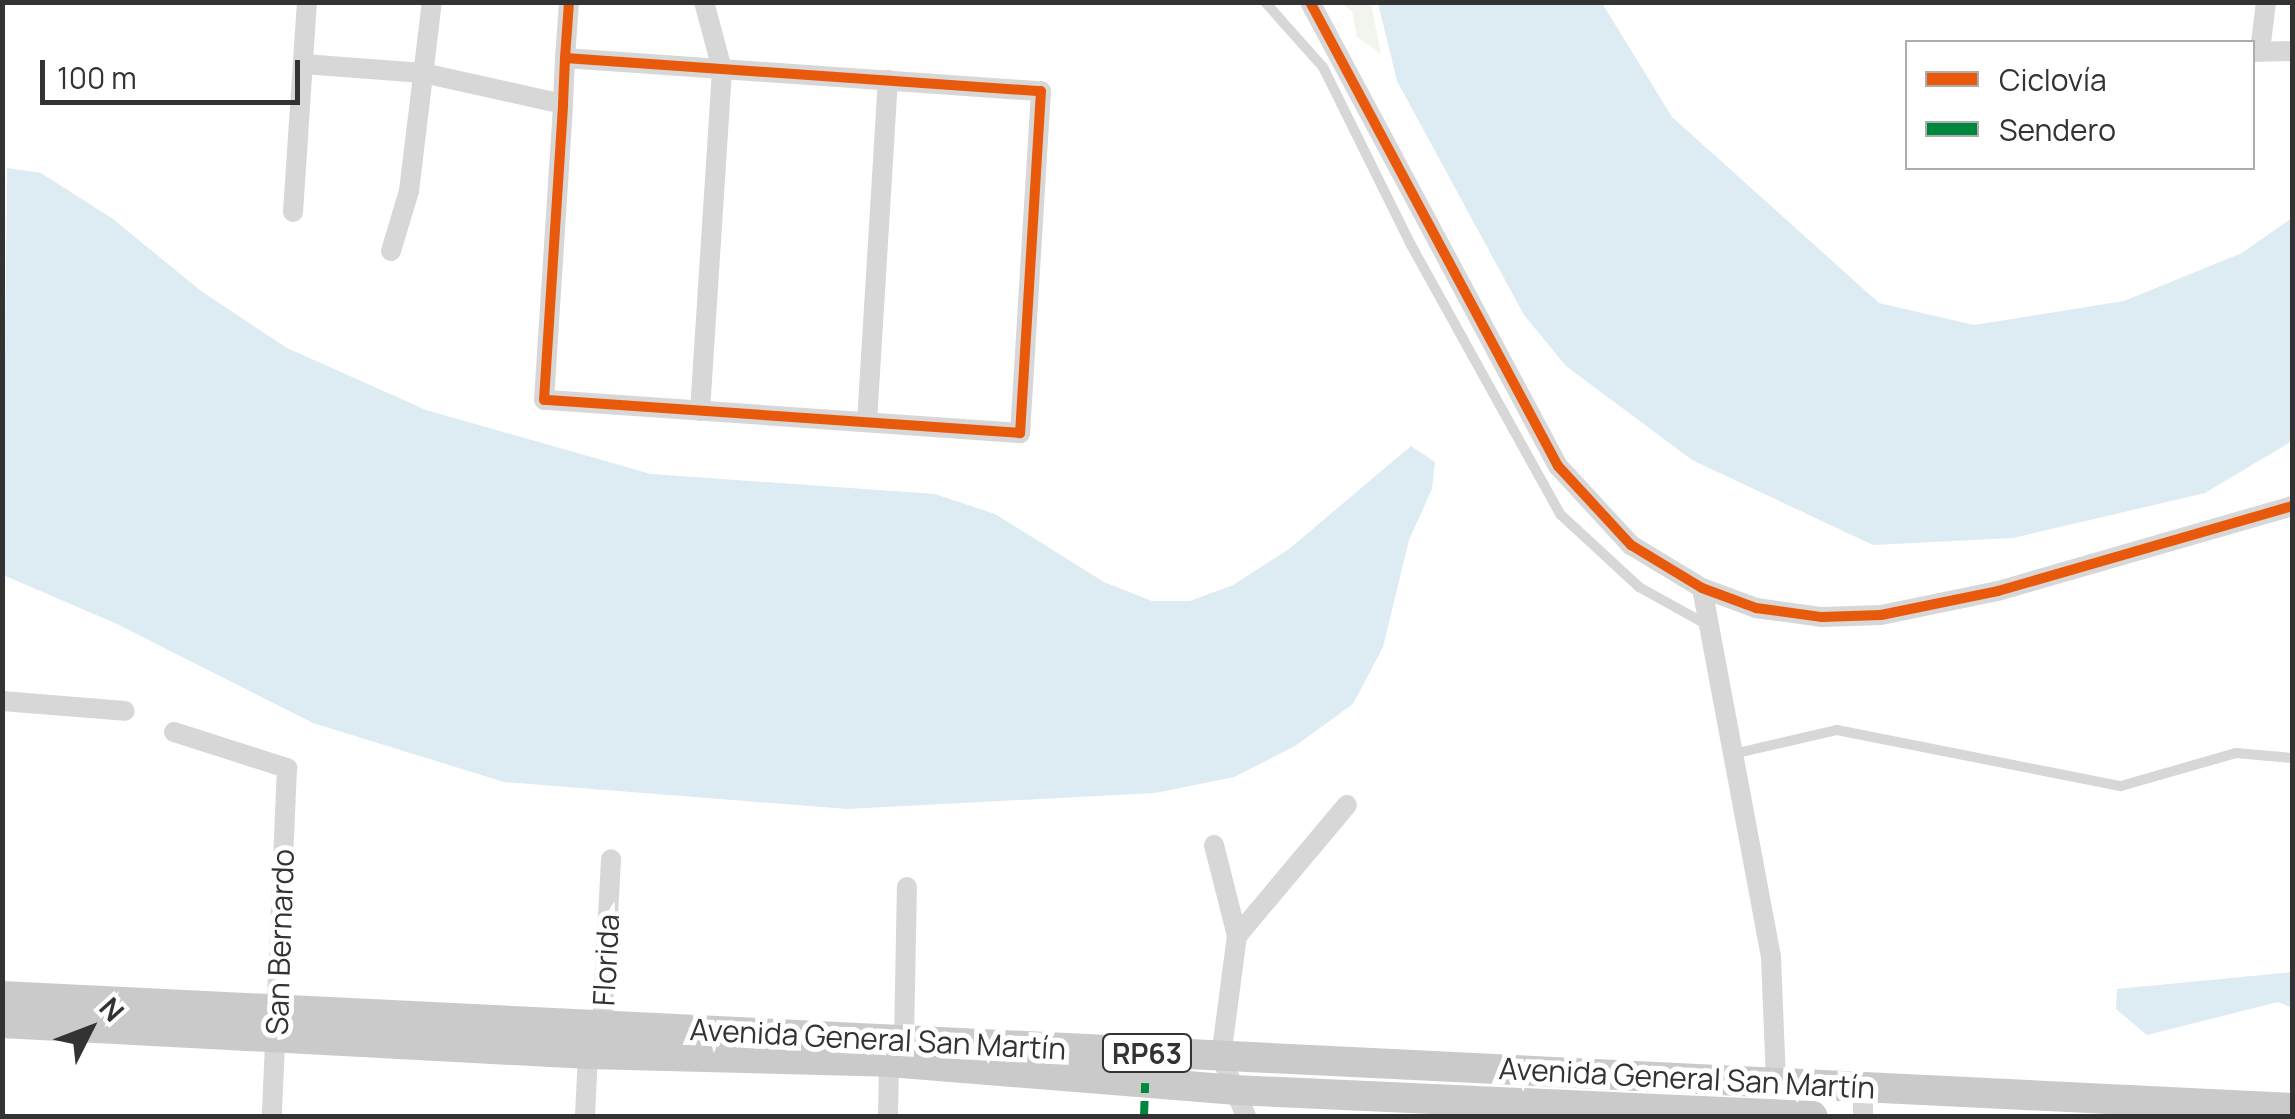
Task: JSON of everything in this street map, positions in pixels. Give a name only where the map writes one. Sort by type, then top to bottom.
[{"type":"main road","name":"Avenida General San Martín","points":[[2,996],[588,1054],[897,1050],[1220,1057],[1776,1081],[2226,1111],[2292,1108]]},
{"type":"main road","name":"Avenida General San Martín","points":[[2,1023],[602,1026],[897,1050],[1240,1103],[1812,1116]]},
{"type":"street","points":[[293,212],[307,2]]},
{"type":"street","points":[[391,251],[410,191],[432,2]]},
{"type":"street","points":[[565,58],[1041,91],[1020,433],[544,400],[565,58],[569,2]]},
{"type":"street","points":[[700,411],[722,69],[704,2]]},
{"type":"street","points":[[1310,2],[1558,466],[1631,545],[1702,588],[1756,608],[1822,617],[1881,615],[1998,591],[2292,506]]},
{"type":"street","points":[[2266,2],[2256,51],[2292,51]]},
{"type":"street","points":[[304,64],[423,73],[563,104]]},
{"type":"street","points":[[867,422],[888,80]]},
{"type":"street","points":[[1702,588],[1704,623],[1734,754],[1771,957],[1776,1081]]},
{"type":"street","points":[[2,701],[125,711]]},
{"type":"street","name":"San Bernardo","points":[[174,732],[286,768],[272,1116]]},
{"type":"street","points":[[1237,936],[1348,805]]},
{"type":"street","points":[[1214,845],[1237,936],[1220,1057],[1240,1103]]},
{"type":"street","name":"Florida","points":[[585,1116],[588,1054],[602,1026],[611,860]]},
{"type":"street","points":[[888,1116],[897,1050],[908,887]]},
{"type":"street","points":[[1863,1086],[1863,1116]]},
{"type":"lane","points":[[1265,2],[1324,68],[1411,245],[1560,514],[1639,587],[1704,623]]},
{"type":"lane","points":[[1734,754],[1838,730],[2121,786],[2236,753],[2292,758]]},
{"type":"shaded area","points":[[1341,3],[1371,3],[1381,54],[1357,37],[1352,11]]},
{"type":"shaded area","points":[[1378,3],[1602,3],[1672,117],[1879,303],[1974,325],[2124,301],[2242,253],[2292,218],[2292,441],[2205,493],[2013,538],[1873,545],[1692,460],[1566,366],[1524,315],[1397,81]]},
{"type":"shaded area","points":[[7,168],[41,173],[113,219],[201,291],[287,348],[426,410],[651,474],[935,494],[995,514],[1104,582],[1152,601],[1190,601],[1233,585],[1289,549],[1411,446],[1435,462],[1432,489],[1409,540],[1383,647],[1353,704],[1295,746],[1234,777],[1155,793],[847,809],[504,782],[313,723],[117,624],[3,575]]},
{"type":"shaded area","points":[[2292,972],[2292,1008],[2278,1002],[2147,1035],[2116,1009],[2117,989]]},
{"type":"marked path","points":[[1144,1116],[1145,1083]]},
{"type":"cycle path","points":[[565,58],[1041,91],[1020,433],[544,400],[565,58],[569,2]]},
{"type":"cycle path","points":[[1310,2],[1558,466],[1631,545],[1702,588],[1756,608],[1822,617],[1881,615],[1998,591],[2292,506]]}]
